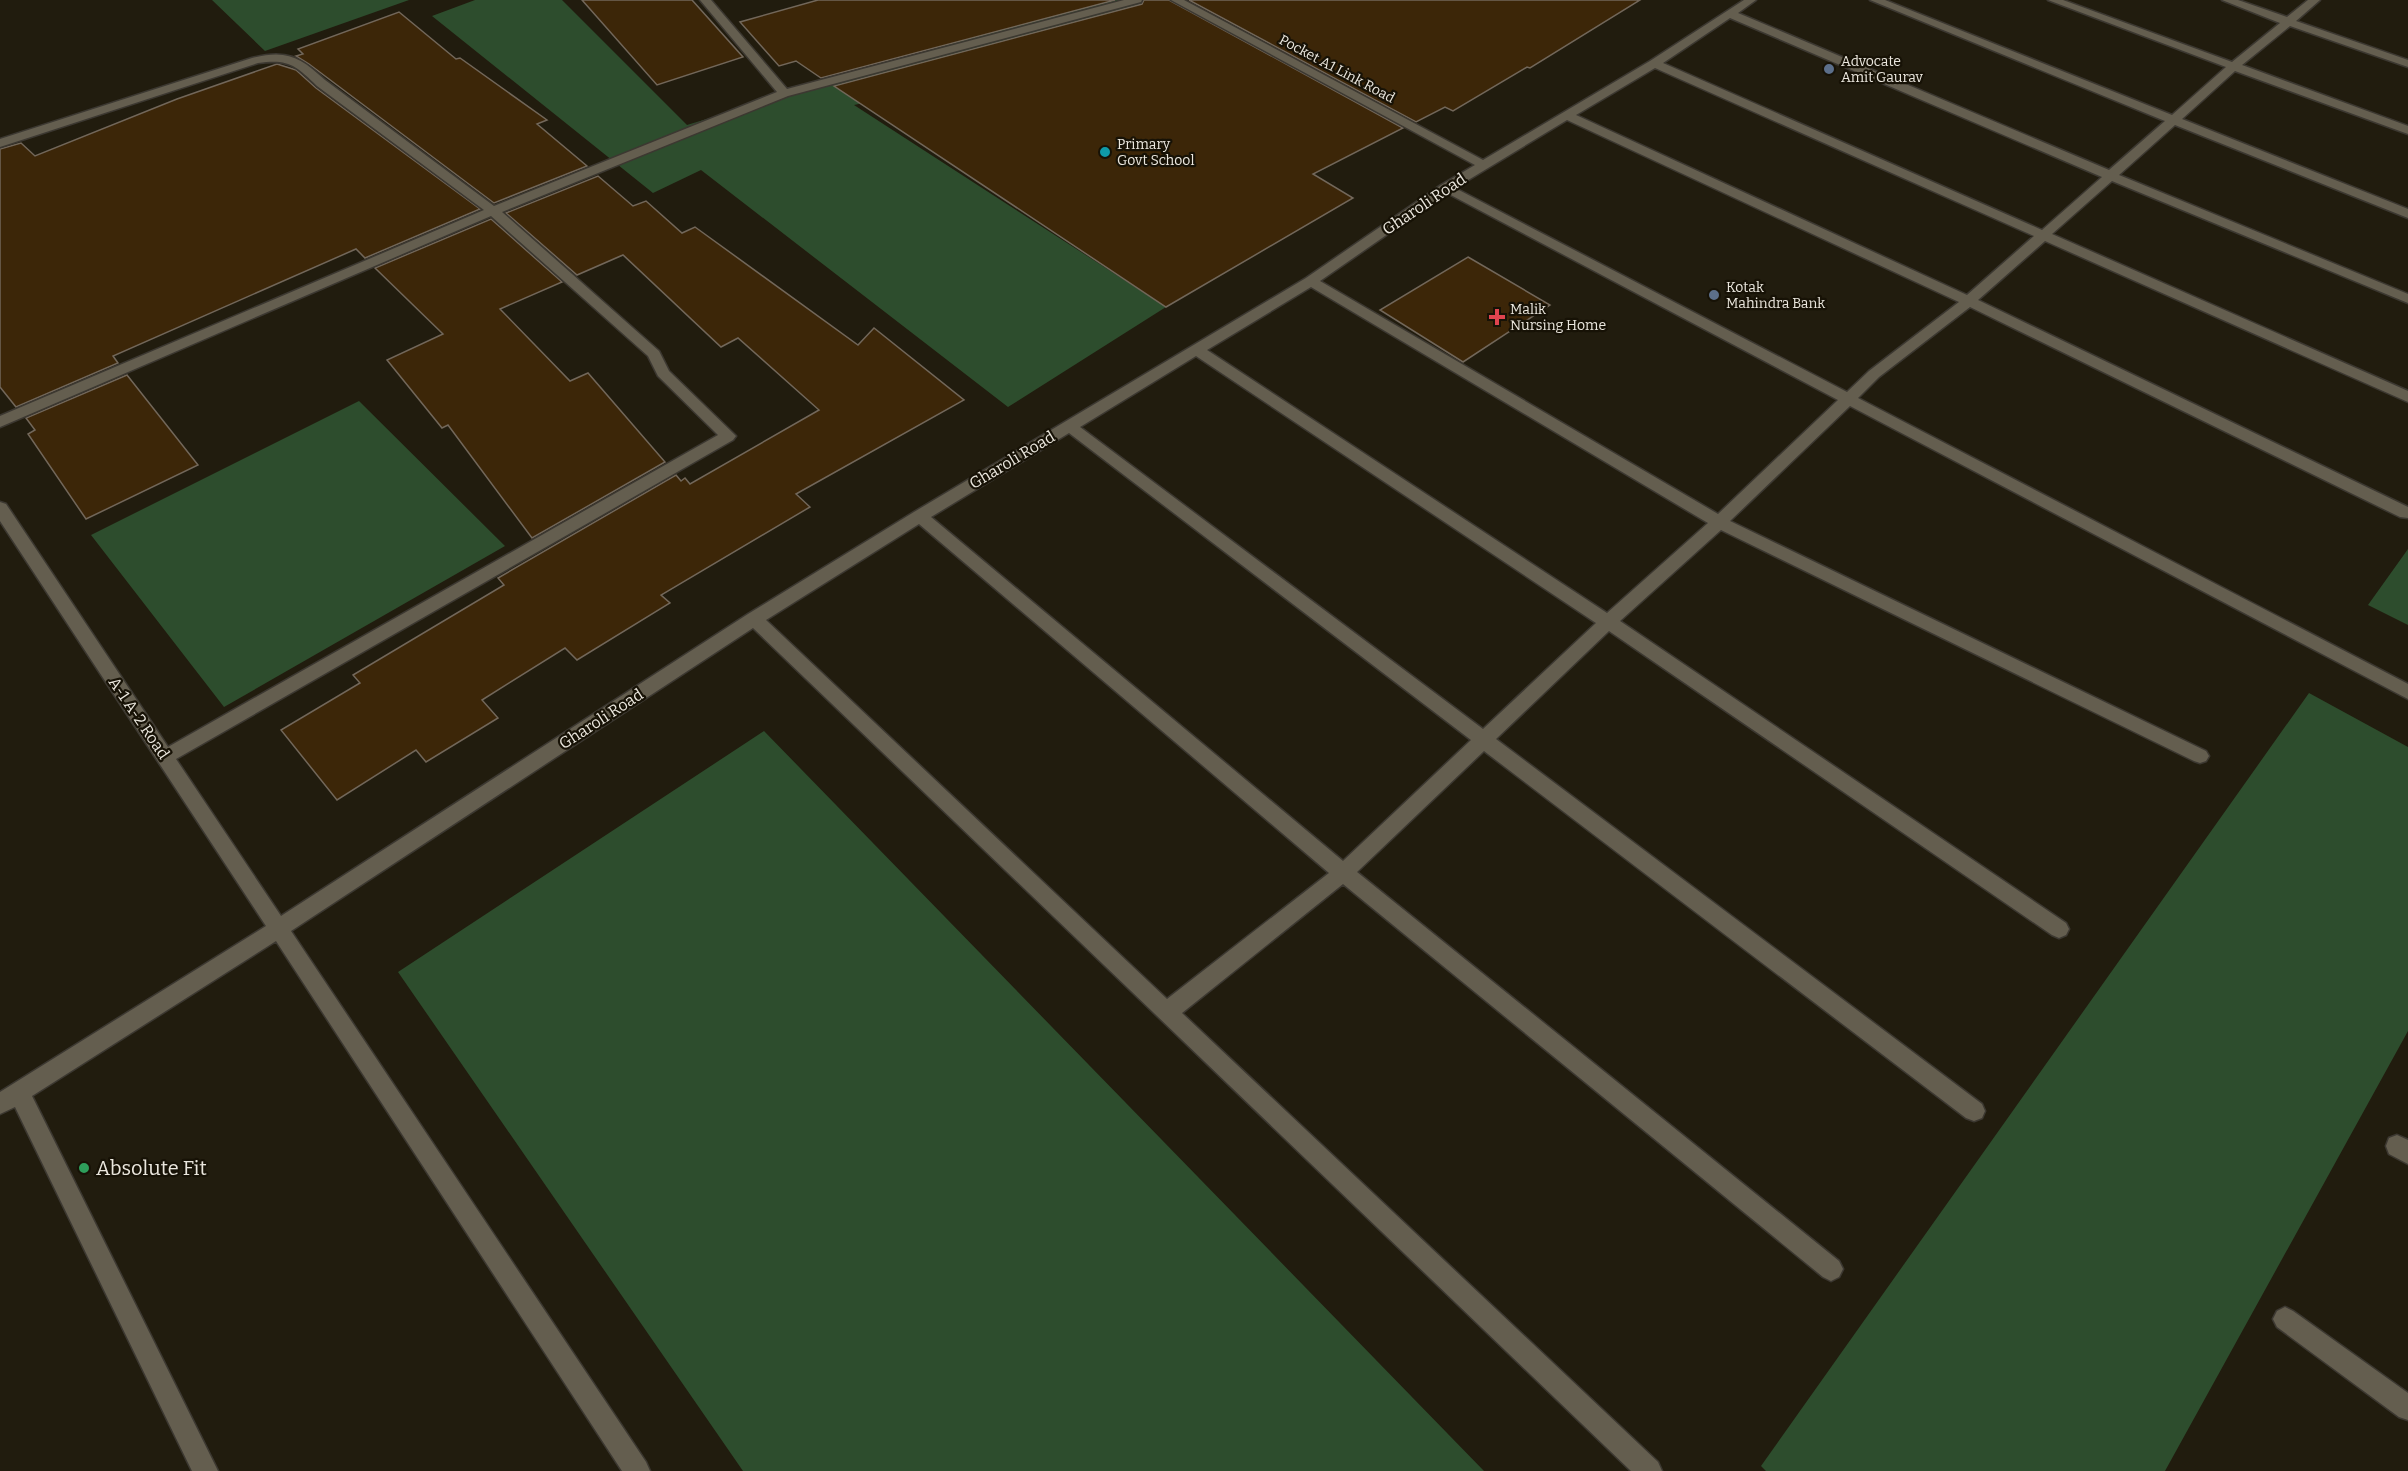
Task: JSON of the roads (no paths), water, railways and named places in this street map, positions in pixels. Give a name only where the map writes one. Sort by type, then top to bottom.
[{"type":"street","points":[[705,0],[784,93]]},
{"type":"street","points":[[0,422],[493,211],[784,93],[1137,0]]},
{"type":"street","name":"Pocket A1 Link Road","points":[[1176,0],[1483,165]]},
{"type":"street","name":"Gharoli Road","points":[[9,1098],[278,929],[754,619],[920,516],[1311,281],[1446,188],[1654,63],[1751,0]]},
{"type":"street","points":[[1875,0],[2408,214]]},
{"type":"street","points":[[2053,0],[2408,130]]},
{"type":"street","points":[[2227,0],[2408,64]]},
{"type":"street","points":[[1167,1012],[1342,873],[1608,622],[1719,522],[1874,374],[1969,301],[2234,66],[2315,0]]},
{"type":"street","points":[[1730,14],[2111,177],[2408,299]]},
{"type":"street","points":[[0,143],[256,60],[281,56],[296,60],[321,83],[493,211],[654,354],[663,373],[728,436],[165,757]]},
{"type":"street","points":[[1654,63],[2408,397]]},
{"type":"street","points":[[1565,115],[1969,301],[2406,513]]},
{"type":"street","points":[[1446,188],[2408,692]]},
{"type":"street","points":[[1311,281],[1719,522],[2200,756]]},
{"type":"street","points":[[1197,350],[1608,622],[2059,929]]},
{"type":"street","points":[[1070,426],[1974,1110]]},
{"type":"street","name":"A-1 A-2 Road","points":[[0,508],[637,1471]]},
{"type":"street","points":[[920,516],[1342,873],[1831,1269]]},
{"type":"street","points":[[754,619],[1649,1471]]},
{"type":"street","points":[[9,1098],[205,1471]]},
{"type":"street","points":[[2285,1318],[2408,1408]]},
{"type":"place","name":"Advocate Amit Gaurav","points":[[1829,69]]},
{"type":"place","name":"Primary Govt School","points":[[1105,152]]},
{"type":"place","name":"Kotak Mahindra Bank","points":[[1714,295]]},
{"type":"place","name":"Malik Nursing Home","points":[[1497,317]]},
{"type":"place","name":"Absolute Fit","points":[[84,1168]]}]
